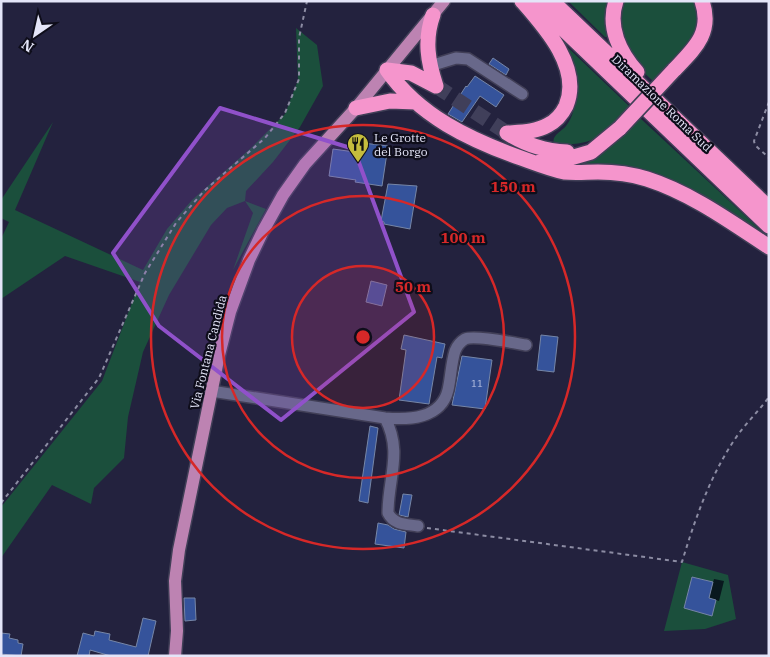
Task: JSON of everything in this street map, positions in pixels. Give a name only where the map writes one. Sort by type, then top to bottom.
[{"type":"highway","points":[[522,1],[558,48],[568,75],[569,96],[564,109],[554,122],[543,127],[507,133],[526,144],[543,150],[590,152]]},
{"type":"highway","name":"Diramazione Roma Sud","points":[[534,1],[769,226]]},
{"type":"highway","name":"Diramazione Roma Sud","points":[[552,1],[768,207]]},
{"type":"highway","points":[[616,1],[612,16],[614,30],[618,44],[629,62],[768,207]]},
{"type":"highway","points":[[536,163],[567,159],[590,152],[620,128],[695,48],[704,32],[705,18],[702,1]]},
{"type":"highway","points":[[387,70],[411,73],[436,86],[430,66],[427,40],[433,15]]},
{"type":"highway","points":[[387,70],[401,88],[416,102],[470,138],[565,172],[616,172],[648,180],[694,201],[769,247]]},
{"type":"highway","points":[[356,108],[390,101],[416,102]]},
{"type":"main road","name":"Via Fontana Candida","points":[[175,656],[177,640],[175,589],[177,561],[211,391],[230,312],[239,285],[263,231],[283,194],[300,171],[356,108],[444,1]]},
{"type":"lane","points":[[430,66],[456,58],[468,59],[522,94]]},
{"type":"lane","points":[[211,391],[385,418],[414,418],[429,414],[440,406],[448,391],[455,351],[465,340],[474,338],[526,344]]},
{"type":"lane","points":[[385,418],[391,429],[395,449],[388,513],[391,519],[397,523],[418,526]]},
{"type":"path","points":[[1,503],[99,378],[144,273],[176,223],[204,191],[265,138],[285,113],[299,79],[299,38],[307,1]]},
{"type":"path","points":[[769,102],[754,140],[755,145],[769,158]]},
{"type":"path","points":[[418,526],[682,562],[693,526],[717,468],[736,437],[769,398]]},
{"type":"highlighted area","points":[[220,108],[354,149],[414,312],[281,420],[159,326],[113,253]]},
{"type":"green space","points":[[568,1],[607,1],[605,18],[608,37],[605,37]]},
{"type":"green space","points":[[619,1],[695,1],[698,14],[693,36],[679,56],[653,81],[640,69],[623,45]]},
{"type":"green space","points":[[296,28],[317,45],[323,86],[300,127],[273,162],[246,191],[245,201],[227,208],[211,225],[169,295],[143,352],[128,417],[124,458],[94,488],[91,504],[52,485],[1,558],[1,507],[102,381],[140,282],[65,256],[1,299],[1,239],[9,222],[1,218],[1,200],[53,122],[15,210],[143,270],[167,229],[192,200],[251,148],[285,114],[298,80]]},
{"type":"green space","points":[[562,42],[630,107],[606,132],[583,143],[566,145],[554,143],[553,140],[570,119],[576,95]]},
{"type":"green space","points":[[640,118],[769,238],[689,193],[573,165],[602,152]]},
{"type":"green space","points":[[245,201],[266,209],[233,270],[253,213]]},
{"type":"green space","points":[[682,562],[728,575],[736,619],[705,629],[664,631]],"holes":[[[692,577],[713,582],[709,598],[719,600],[716,600],[712,616],[684,608]]]},
{"type":"shaded area","points":[[714,579],[724,581],[719,601],[709,598]]},
{"type":"building","points":[[493,58],[509,69],[506,75],[489,64]]},
{"type":"building","points":[[475,76],[504,95],[496,107],[480,96],[462,122],[448,114],[466,86]]},
{"type":"building","name":"Le Grotte del Borgo","points":[[363,143],[388,146],[382,186],[329,176],[333,149],[362,153]]},
{"type":"building","points":[[388,184],[417,186],[410,229],[384,224],[381,221]]},
{"type":"building","points":[[371,281],[387,285],[382,306],[366,302]]},
{"type":"building","points":[[404,335],[445,344],[442,358],[437,357],[429,404],[399,400],[406,350],[401,349]]},
{"type":"building","points":[[541,335],[558,337],[554,372],[537,370]]},
{"type":"building","points":[[462,356],[492,360],[485,409],[452,405]]},
{"type":"building","points":[[370,426],[378,428],[368,503],[359,501]]},
{"type":"building","points":[[403,494],[412,495],[408,517],[399,515]]},
{"type":"building","points":[[378,523],[406,532],[404,548],[375,544]]},
{"type":"building","points":[[692,577],[713,582],[709,598],[716,600],[712,616],[684,608]]},
{"type":"building","points":[[184,598],[195,598],[196,620],[185,621]]},
{"type":"building","points":[[143,618],[156,621],[148,656],[111,656],[90,650],[89,656],[77,656],[83,633],[94,636],[95,631],[110,634],[109,640],[136,647]]},
{"type":"building","points":[[1,633],[10,634],[9,638],[18,640],[18,643],[23,644],[21,656],[1,654]]},
{"type":"tunnel","points":[[436,86],[507,133]]},
{"type":"place","name":"Le Grotte del Borgo","points":[[358,163]]}]
